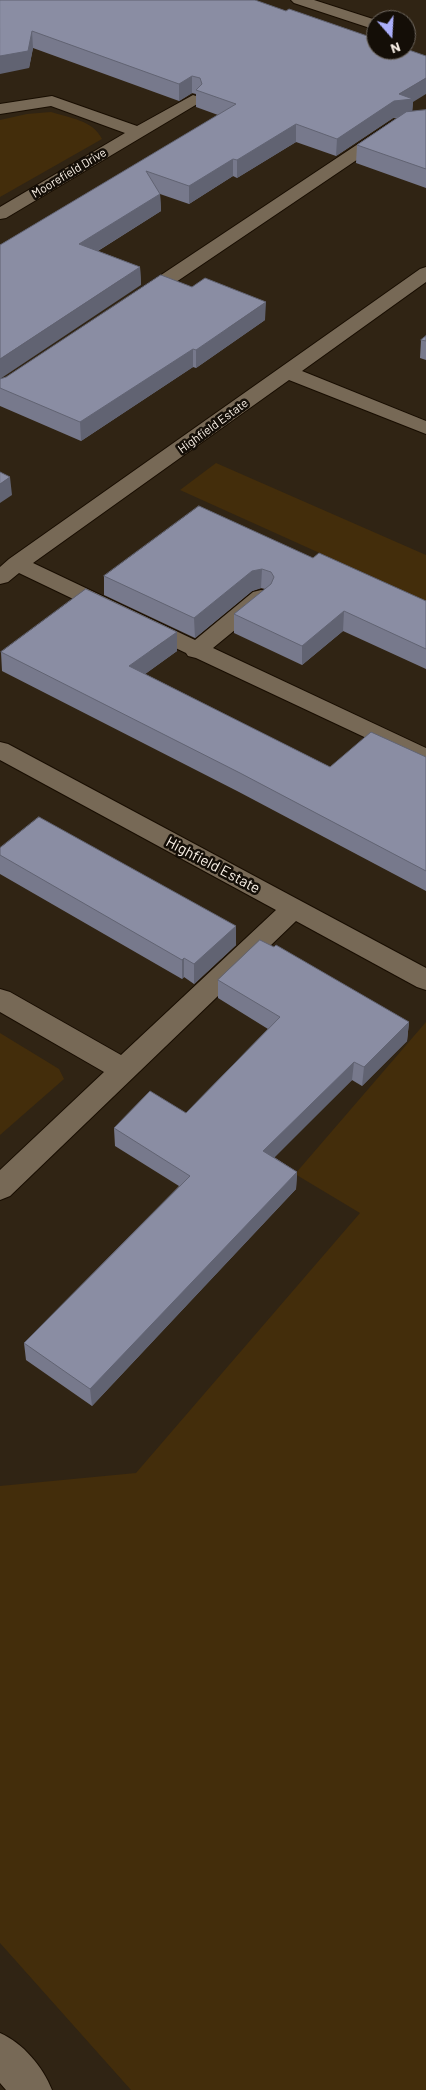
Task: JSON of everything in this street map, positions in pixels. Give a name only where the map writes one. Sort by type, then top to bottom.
[{"type":"street","points":[[299,0],[366,22]]},
{"type":"street","name":"Moorefield Drive","points":[[0,214],[193,100]]},
{"type":"street","points":[[0,109],[52,102],[138,132]]},
{"type":"street","points":[[127,307],[400,124],[426,121]]},
{"type":"street","name":"Highfield Estate","points":[[9,570],[426,273]]},
{"type":"street","points":[[288,372],[426,428]]},
{"type":"street","points":[[9,570],[196,651],[426,758]]},
{"type":"street","points":[[196,651],[262,597]]},
{"type":"street","name":"Highfield Estate","points":[[0,750],[426,980]]},
{"type":"street","points":[[0,1188],[294,908]]},
{"type":"street","points":[[0,999],[124,1070]]},
{"type":"street","points":[[0,2053],[32,2090]]},
{"type":"shaded area","points":[[51,112],[87,124],[102,139],[0,197],[0,120],[27,114]]},
{"type":"shaded area","points":[[216,463],[426,555],[426,601],[180,490]]},
{"type":"shaded area","points":[[426,1022],[426,2090],[131,2090],[0,1943],[0,1486],[136,1473],[360,1213],[295,1174]]},
{"type":"shaded area","points":[[0,1033],[59,1069],[64,1079],[0,1135]]},
{"type":"building","points":[[0,0],[255,0],[286,11],[289,9],[366,36],[366,60],[416,60],[416,52],[426,56],[426,78],[399,94],[413,99],[394,101],[337,139],[296,124],[237,160],[233,159],[189,186],[146,171],[160,194],[79,244],[140,267],[0,359],[0,245],[236,104],[196,90],[202,84],[200,78],[192,76],[179,84],[32,31],[28,51],[0,56]]},
{"type":"building","points":[[426,110],[426,169],[357,145],[406,112]]},
{"type":"building","points":[[161,275],[192,287],[205,278],[266,302],[196,350],[193,349],[80,422],[0,388],[0,379],[6,377]]},
{"type":"building","points":[[0,472],[10,477],[0,484]]},
{"type":"building","points":[[199,506],[313,558],[319,553],[426,601],[426,649],[344,611],[302,646],[234,614],[271,584],[274,577],[271,572],[262,569],[252,571],[194,618],[104,576]]},
{"type":"building","points":[[86,589],[177,632],[129,666],[330,767],[371,732],[426,757],[426,871],[240,773],[1,652]]},
{"type":"building","points":[[39,817],[236,926],[194,964],[184,958],[182,960],[0,855],[0,848]]},
{"type":"building","points":[[260,940],[274,947],[276,945],[409,1022],[364,1067],[354,1062],[263,1151],[297,1172],[90,1389],[24,1343],[190,1176],[114,1128],[150,1091],[186,1113],[280,1017],[218,980]]}]
